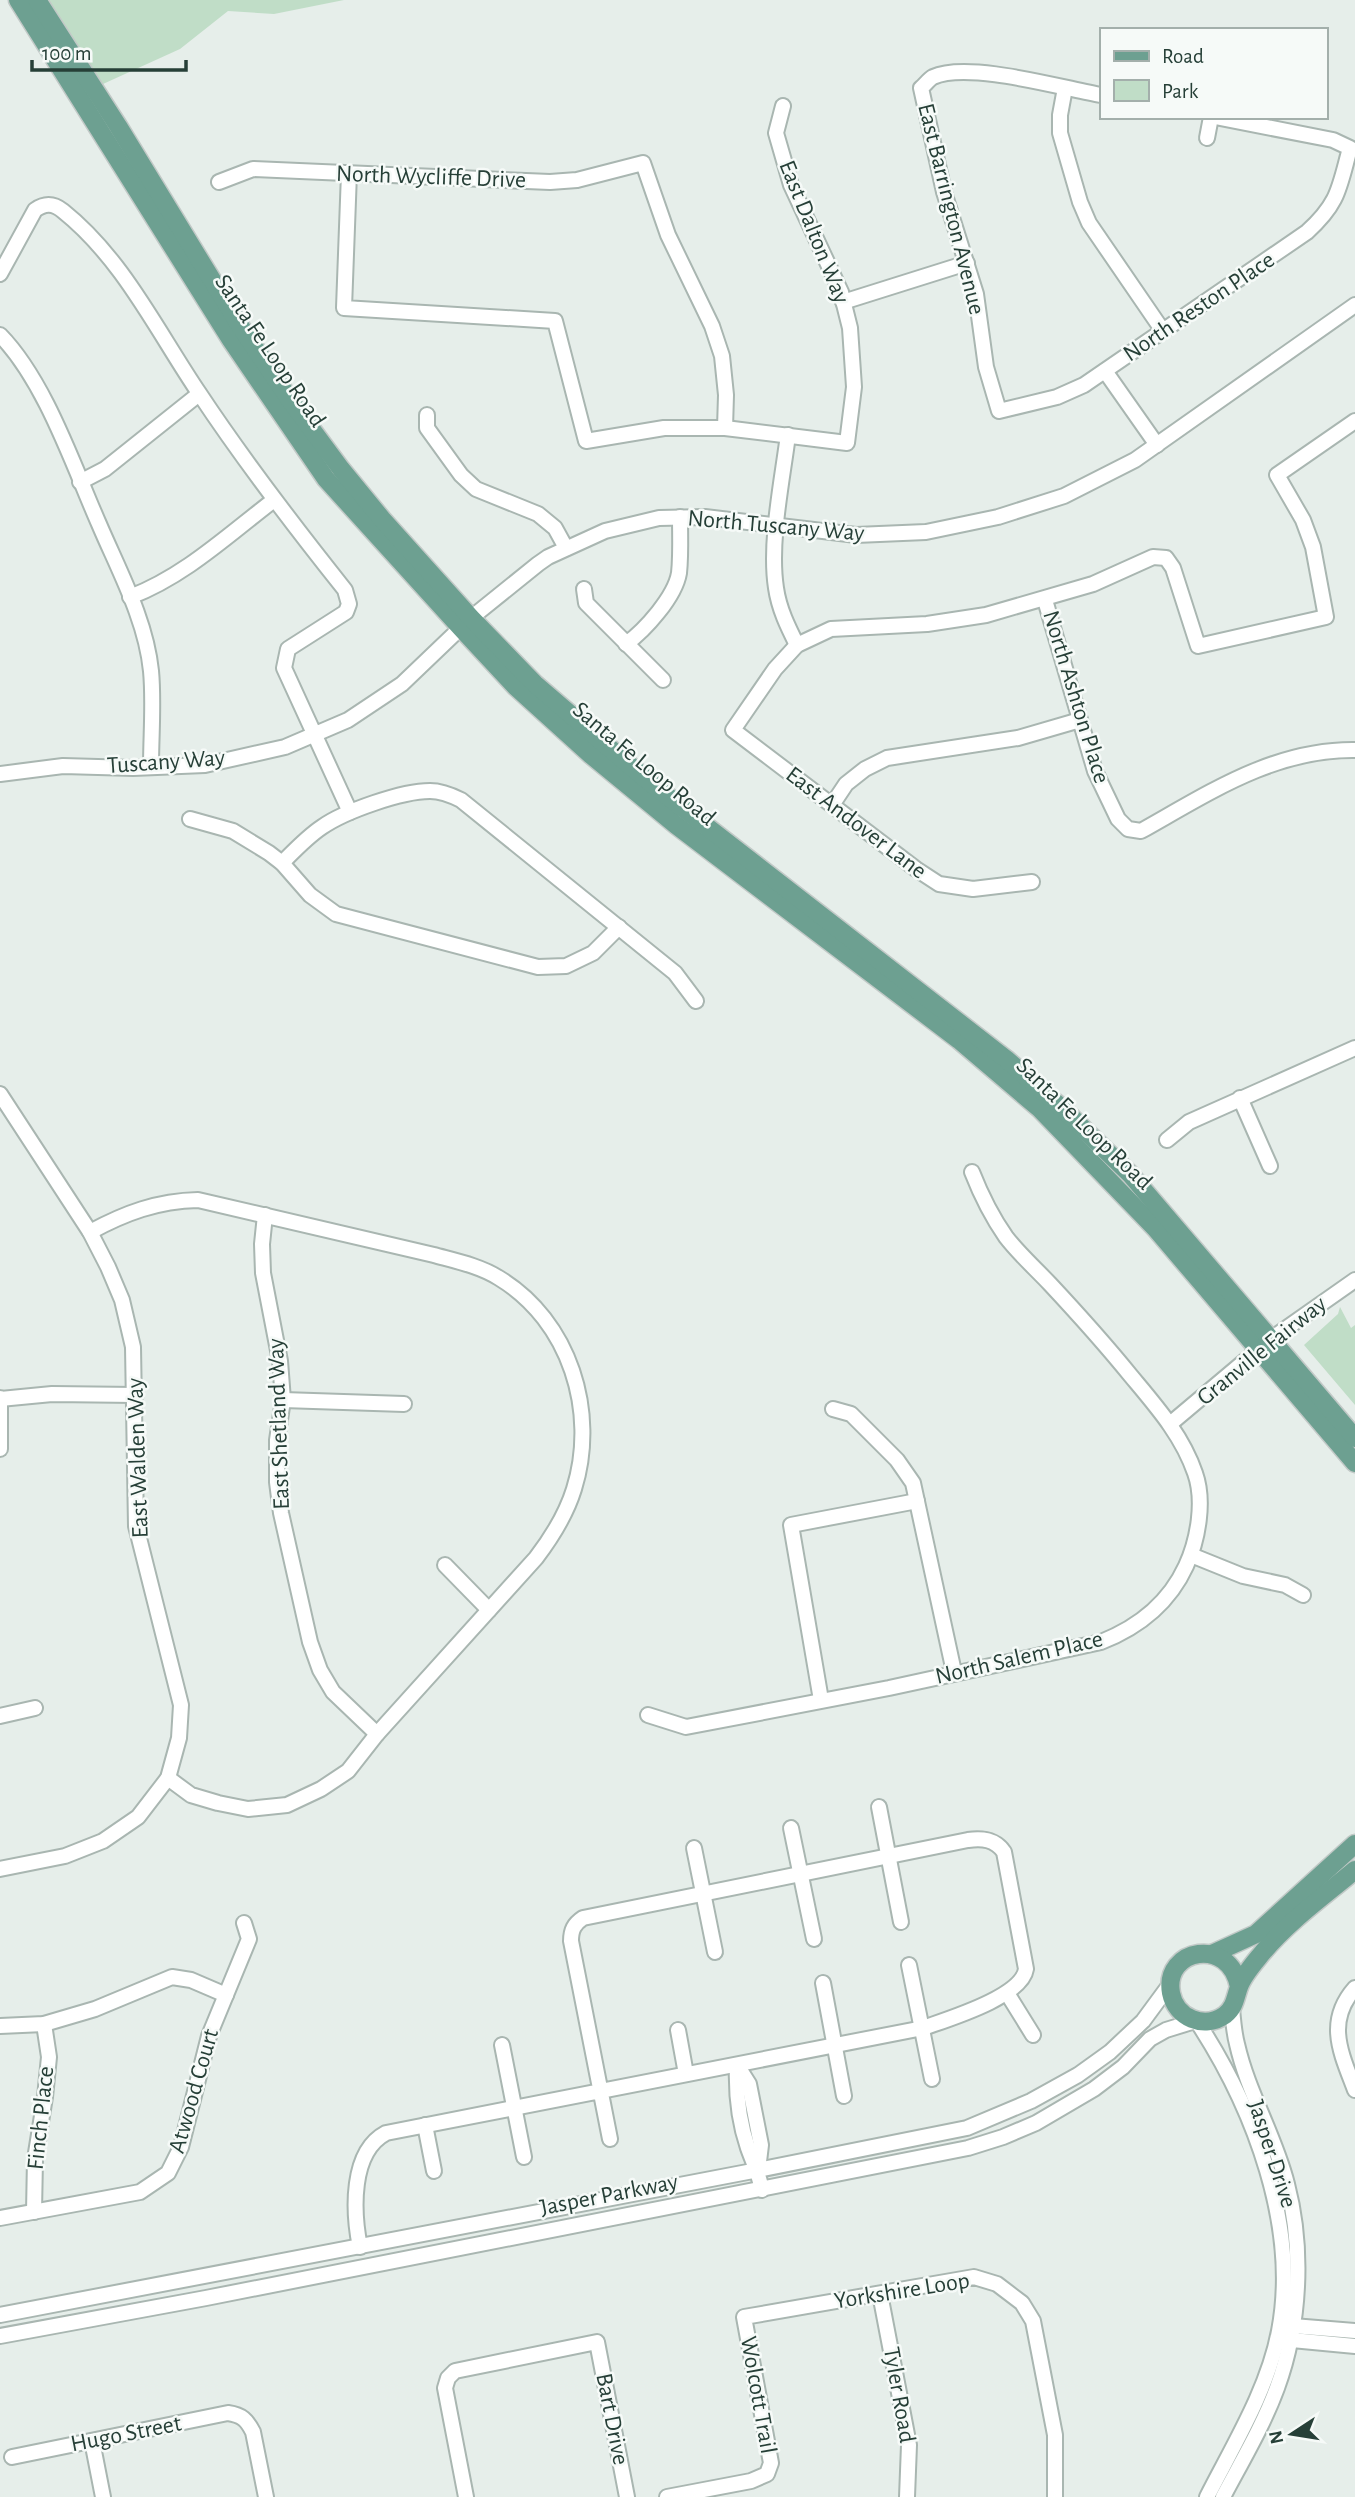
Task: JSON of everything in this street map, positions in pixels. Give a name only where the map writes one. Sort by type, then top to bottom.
[{"type":"main road","name":"Santa Fe Loop Road","points":[[18,0],[231,340],[326,479],[466,623]]},
{"type":"main road","name":"Santa Fe Loop Road","points":[[37,0],[118,126],[242,329],[290,400],[341,469],[516,687],[654,808],[959,1040],[1040,1109],[1355,1438]]},
{"type":"main road","name":"Santa Fe Loop Road","points":[[1265,1345],[1355,1463]]},
{"type":"main road","points":[[1355,1844],[1256,1934],[1212,1954],[1194,1955],[1185,1959],[1173,1974],[1171,1983],[1174,2002],[1180,2010],[1197,2022],[1216,2020],[1232,2008],[1239,1987],[1263,1952],[1283,1931],[1355,1870]]},
{"type":"main road","points":[[1212,1954],[1223,1958],[1231,1966],[1239,1987]]},
{"type":"street","name":"East Barrington Avenue","points":[[999,411],[986,367],[976,294],[943,192],[921,88],[931,78],[957,71],[991,74],[1065,88]]},
{"type":"street","points":[[1100,95],[1065,88],[1060,133],[1080,202],[1089,223],[1163,331]]},
{"type":"street","name":"East Dalton Way","points":[[783,106],[776,133],[791,185],[841,292],[850,328],[854,387],[847,443],[788,435]]},
{"type":"street","points":[[1207,138],[1212,119]]},
{"type":"street","name":"North Reston Place","points":[[999,411],[1057,397],[1084,385],[1307,232],[1324,216],[1336,198],[1350,148],[1333,140],[1223,119]]},
{"type":"street","name":"North Wycliffe Drive","points":[[219,182],[253,169],[550,182],[577,180],[643,163],[668,235],[712,326],[722,356],[726,395],[725,428]]},
{"type":"street","points":[[349,173],[344,308],[555,321],[586,441],[664,428],[725,428],[788,435],[774,563],[776,590],[783,616],[797,645],[831,628],[939,622],[986,615],[1093,584],[1153,557],[1166,558],[1173,568],[1198,646],[1325,617],[1314,547],[1303,520],[1277,475],[1355,421]]},
{"type":"street","points":[[0,274],[35,210],[50,204],[62,209],[114,261],[199,394],[274,500],[345,590],[349,604],[346,612],[288,649],[285,668],[350,812]]},
{"type":"street","points":[[843,302],[967,263]]},
{"type":"street","name":"North Tuscany Way","points":[[466,623],[548,557],[604,531],[659,518],[705,517],[856,535],[926,531],[998,517],[1064,496],[1135,460],[1355,305]]},
{"type":"street","points":[[0,335],[12,347],[37,385],[130,597],[143,634],[151,670],[151,767]]},
{"type":"street","points":[[1105,371],[1157,444]]},
{"type":"street","points":[[80,482],[105,469],[199,394]]},
{"type":"street","points":[[427,415],[427,428],[461,475],[476,489],[538,513],[555,528],[566,548]]},
{"type":"street","points":[[130,597],[156,587],[185,570],[274,500]]},
{"type":"street","points":[[626,644],[641,633],[672,592],[679,575],[680,517]]},
{"type":"street","points":[[584,589],[586,603],[663,680]]},
{"type":"street","name":"North Ashton Place","points":[[1045,600],[1095,771],[1118,819],[1128,829],[1141,831],[1240,775],[1272,763],[1305,754],[1355,750]]},
{"type":"street","name":"Tuscany Way","points":[[0,775],[63,766],[205,765],[285,747],[348,720],[402,684],[466,623]]},
{"type":"street","name":"East Andover Lane","points":[[797,645],[775,669],[733,730],[939,884],[972,889],[1032,881]]},
{"type":"street","points":[[832,805],[846,784],[865,769],[887,758],[1018,738],[1080,720]]},
{"type":"street","points":[[282,863],[322,827],[350,812],[415,793],[447,793],[461,800],[675,973],[696,1001]]},
{"type":"street","points":[[190,819],[233,831],[282,863],[310,895],[336,914],[538,967],[566,966],[593,953],[619,927]]},
{"type":"street","points":[[1167,1140],[1189,1122],[1355,1048]]},
{"type":"street","name":"East Walden Way","points":[[0,1094],[90,1232],[122,1300],[134,1346],[136,1526],[181,1705],[179,1738],[168,1778],[138,1817],[103,1841],[65,1856],[0,1869]]},
{"type":"street","points":[[1240,1098],[1270,1166]]},
{"type":"street","name":"North Salem Place","points":[[648,1715],[687,1727],[889,1688],[1101,1642],[1125,1633],[1168,1597],[1191,1555],[1197,1530],[1199,1507],[1196,1475],[1170,1424],[1085,1321],[1007,1238],[985,1203],[972,1172]]},
{"type":"street","points":[[90,1232],[140,1208],[180,1200],[198,1200],[473,1266],[500,1278],[530,1303],[558,1337],[573,1369],[582,1410],[583,1451],[574,1490],[557,1530],[536,1558],[377,1734],[348,1771],[321,1789],[287,1805],[248,1809],[191,1795],[168,1778]]},
{"type":"street","name":"East Shetland Way","points":[[265,1215],[261,1244],[263,1273],[277,1341],[283,1400],[277,1440],[276,1482],[310,1642],[320,1670],[333,1692],[377,1734]]},
{"type":"street","name":"Granville Fairway","points":[[1170,1424],[1265,1345],[1355,1280]]},
{"type":"street","points":[[0,1449],[0,1398],[52,1394],[136,1395]]},
{"type":"street","points":[[283,1400],[404,1404]]},
{"type":"street","points":[[833,1409],[851,1414],[898,1460],[913,1483],[954,1672]]},
{"type":"street","points":[[821,1700],[791,1525],[917,1501]]},
{"type":"street","points":[[1191,1555],[1243,1576],[1285,1585],[1303,1595]]},
{"type":"street","points":[[445,1565],[489,1610]]},
{"type":"street","points":[[0,1716],[35,1708]]},
{"type":"street","points":[[879,1807],[901,1922]]},
{"type":"street","points":[[791,1828],[814,1939]]},
{"type":"street","points":[[359,2247],[354,2204],[364,2154],[376,2138],[386,2133],[601,2090],[923,2028],[968,2012],[1007,1993],[1022,1980],[1026,1969],[1004,1852],[988,1840],[968,1840],[583,1918],[571,1932],[571,1941],[601,2090],[610,2139]]},
{"type":"street","points":[[694,1848],[715,1952]]},
{"type":"street","name":"Atwood Court","points":[[0,2218],[140,2192],[168,2173],[181,2147],[209,2035],[249,1940],[244,1923]]},
{"type":"street","points":[[909,1965],[932,2079]]},
{"type":"street","points":[[0,2026],[44,2024],[95,2009],[172,1977],[191,1980],[226,1995]]},
{"type":"street","points":[[823,1983],[845,2096]]},
{"type":"street","name":"Jasper Parkway","points":[[0,2315],[758,2170],[967,2127],[1000,2116],[1078,2075],[1111,2052],[1143,2021],[1171,1983]]},
{"type":"street","points":[[1355,1988],[1346,1998],[1340,2013],[1337,2034],[1355,2090]]},
{"type":"street","points":[[1007,1993],[1033,2035]]},
{"type":"street","name":"Jasper Drive","points":[[1223,2497],[1265,2418],[1278,2387],[1297,2259],[1295,2228],[1287,2184],[1244,2070],[1236,2042],[1232,2008]]},
{"type":"street","name":"Jasper Parkway","points":[[0,2336],[968,2148],[1036,2123],[1123,2067],[1150,2039],[1166,2030],[1197,2022]]},
{"type":"street","name":"Jasper Drive","points":[[1197,2022],[1233,2082],[1272,2191],[1281,2234],[1288,2333],[1207,2497]]},
{"type":"street","name":"Finch Place","points":[[34,2212],[35,2160],[48,2057],[44,2024]]},
{"type":"street","points":[[678,2030],[686,2074]]},
{"type":"street","points":[[502,2045],[524,2157]]},
{"type":"street","points":[[737,2065],[736,2087],[747,2147],[758,2170],[762,2190]]},
{"type":"street","points":[[425,2125],[434,2171]]},
{"type":"street","name":"Yorkshire Loop","points":[[744,2317],[974,2277],[997,2284],[1022,2303],[1033,2321],[1055,2435],[1055,2497]]},
{"type":"street","name":"Tyler Road","points":[[880,2294],[909,2445],[907,2497]]},
{"type":"street","name":"Wolcott Trail","points":[[667,2497],[751,2481],[767,2474],[771,2463],[744,2317]]},
{"type":"street","points":[[1288,2333],[1355,2331]]},
{"type":"street","points":[[1288,2333],[1355,2346]]},
{"type":"street","name":"Bart Drive","points":[[466,2497],[445,2388],[448,2378],[455,2371],[597,2342],[627,2497]]},
{"type":"street","name":"Hugo Street","points":[[12,2457],[228,2413],[240,2415],[249,2422],[266,2497]]},
{"type":"street","points":[[92,2441],[103,2497]]},
{"type":"green space","points":[[45,0],[344,0],[274,14],[228,11],[180,49],[103,84]]},
{"type":"green space","points":[[1340,1307],[1351,1328],[1355,1325],[1355,1405],[1304,1345],[1338,1314]]}]
